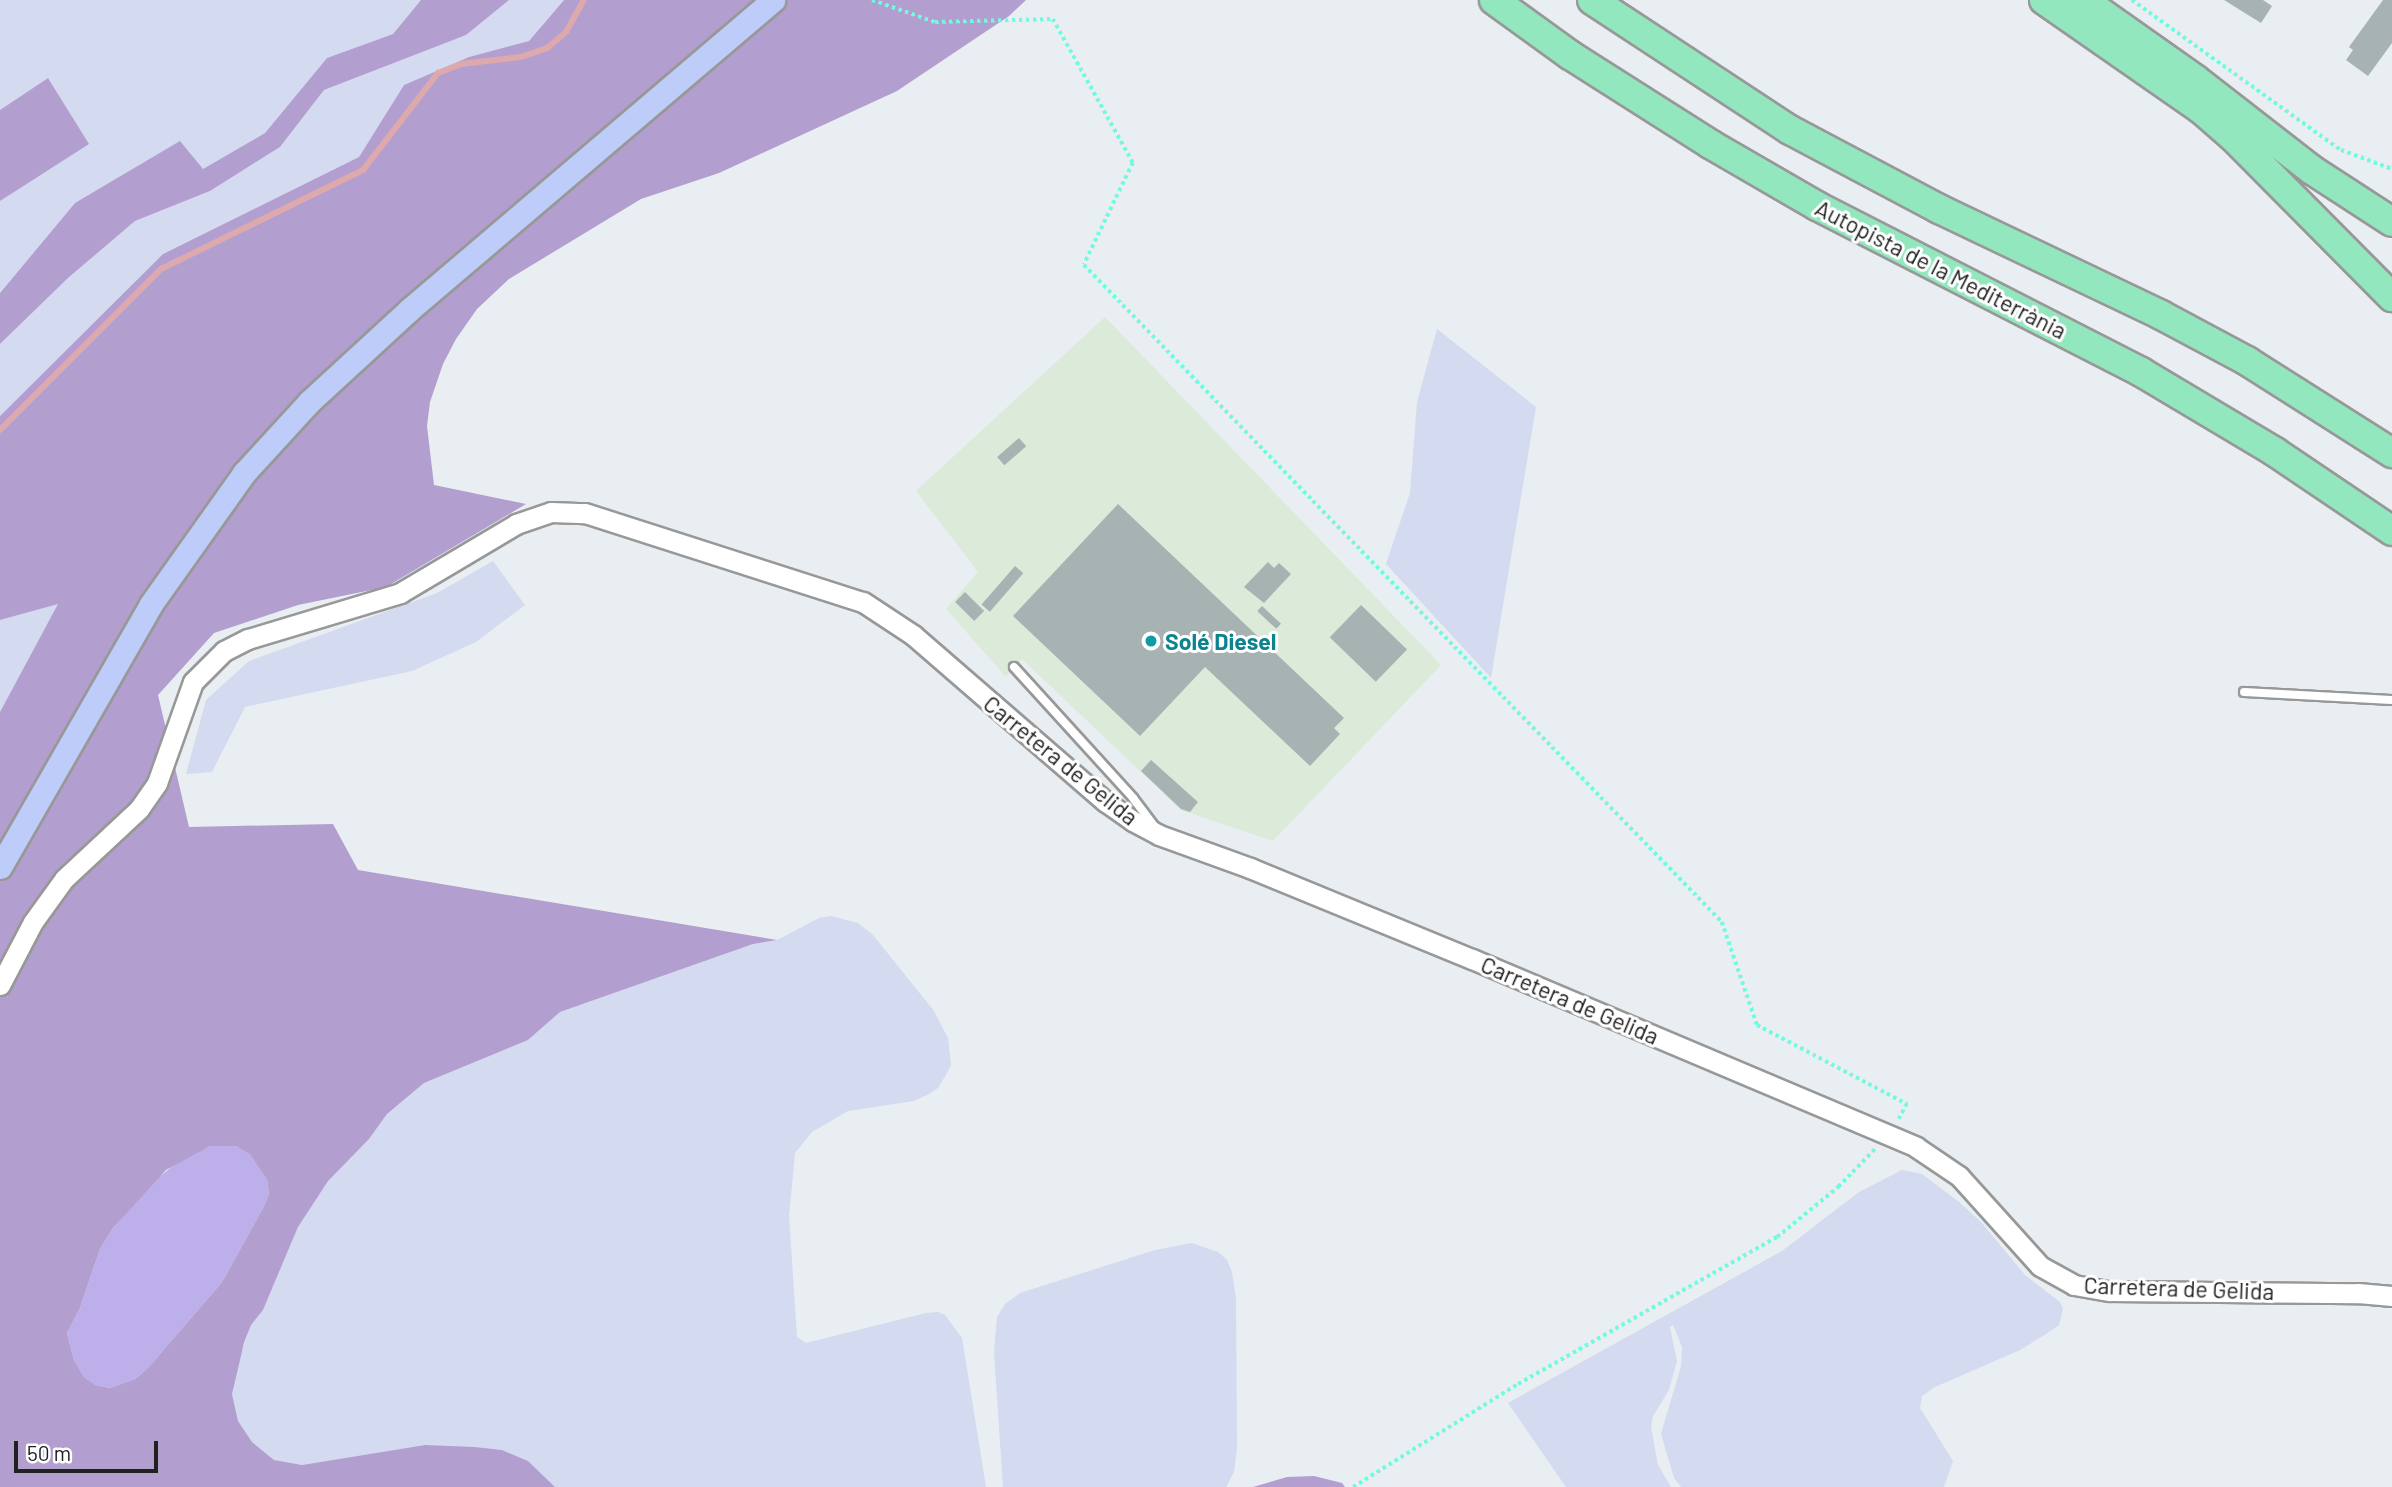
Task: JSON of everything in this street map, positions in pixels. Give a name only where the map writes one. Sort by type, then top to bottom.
[{"type":"highway","name":"Autopista de la Mediterrània","points":[[1494,0],[1570,55],[1710,144],[1817,206],[2141,372],[2275,452],[2392,531]]},
{"type":"highway","points":[[1592,0],[1790,130],[1938,209],[2173,322],[2247,361],[2392,453]]},
{"type":"highway","points":[[2044,0],[2202,110],[2243,147],[2392,297]]},
{"type":"highway","points":[[2083,0],[2195,79],[2332,184],[2392,222]]},
{"type":"main road","points":[[0,867],[151,604],[244,473],[309,402],[401,317],[773,0]]},
{"type":"street","name":"Carretera de Gelida","points":[[0,985],[33,922],[64,879],[139,809],[157,783],[193,682],[224,650],[248,639],[400,593],[516,524],[551,512],[585,513],[863,602],[913,635],[1106,803],[1160,835],[1250,868],[1472,959],[1916,1147],[1959,1176],[2040,1266],[2074,1285],[2109,1291],[2358,1293],[2392,1296]]},
{"type":"lane","points":[[1014,667],[1133,798],[1160,835]]},
{"type":"lane","points":[[2244,692],[2392,700]]},
{"type":"path","points":[[872,0],[935,22],[1053,19],[1133,163],[1084,265],[1722,922],[1757,1025],[1907,1104],[1889,1135],[1838,1187],[1777,1237],[1518,1384],[1353,1487]]},
{"type":"path","points":[[2132,0],[2341,150],[2392,169]]},
{"type":"shaded area","points":[[0,0],[421,0],[393,34],[327,58],[265,133],[203,169],[75,203],[0,293],[0,201],[88,143],[48,78],[0,110]]},
{"type":"shaded area","points":[[421,0],[509,0],[466,35],[324,90],[280,147],[210,191],[135,221],[68,278],[0,344],[0,293],[75,203],[180,141],[203,169],[265,133],[327,58],[393,34]]},
{"type":"shaded area","points":[[509,0],[564,0],[529,41],[469,57],[404,85],[359,157],[163,254],[0,416],[0,344],[68,278],[135,221],[210,191],[280,147],[324,90],[465,35]]},
{"type":"shaded area","points":[[564,0],[1026,0],[1009,16],[897,91],[719,173],[641,199],[509,279],[477,309],[443,364],[430,402],[427,426],[434,485],[526,504],[386,587],[298,605],[214,633],[158,695],[189,827],[333,824],[358,870],[777,940],[753,944],[560,1012],[528,1040],[424,1083],[387,1114],[369,1139],[328,1181],[298,1227],[263,1310],[251,1325],[232,1394],[238,1421],[252,1442],[274,1460],[302,1465],[425,1445],[474,1447],[502,1450],[528,1461],[555,1487],[0,1487],[0,712],[58,604],[0,620],[0,416],[163,254],[359,157],[404,85],[469,57],[529,41]],"holes":[[[210,1146],[236,1146],[250,1154],[267,1180],[269,1194],[222,1282],[148,1368],[135,1379],[110,1388],[96,1385],[84,1377],[74,1360],[67,1333],[80,1308],[100,1249],[113,1228],[166,1170]]]},
{"type":"shaded area","points":[[48,78],[89,144],[0,201],[0,110]]},
{"type":"shaded area","points":[[1105,317],[1441,665],[1273,841],[1181,810],[1022,659],[1006,677],[946,609],[978,572],[916,491]]},
{"type":"shaded area","points":[[1437,329],[1536,407],[1491,678],[1386,564],[1410,493],[1417,402]]},
{"type":"shaded area","points":[[493,561],[525,605],[476,642],[412,671],[245,707],[212,772],[186,774],[206,700],[249,661],[437,593]]},
{"type":"shaded area","points":[[59,603],[0,712],[0,620]]},
{"type":"shaded area","points":[[831,916],[858,923],[873,935],[934,1011],[948,1038],[951,1066],[938,1088],[929,1094],[914,1101],[848,1111],[812,1132],[795,1153],[789,1216],[797,1337],[806,1343],[926,1313],[938,1312],[945,1315],[962,1338],[986,1487],[555,1487],[528,1461],[502,1450],[425,1445],[302,1465],[274,1460],[252,1442],[238,1421],[232,1394],[236,1369],[251,1325],[263,1310],[298,1227],[328,1180],[369,1139],[387,1114],[424,1083],[528,1040],[560,1012],[753,944],[777,940],[819,918]]},
{"type":"shaded area","points":[[210,1146],[236,1146],[250,1153],[267,1180],[269,1194],[263,1208],[222,1282],[148,1368],[135,1379],[110,1388],[96,1385],[84,1377],[74,1360],[67,1333],[80,1308],[100,1249],[113,1228],[152,1183],[180,1160]]},
{"type":"shaded area","points":[[1902,1170],[1922,1174],[1959,1202],[1981,1222],[2025,1275],[2060,1302],[2063,1309],[2059,1325],[2046,1334],[2020,1350],[1935,1387],[1922,1396],[1920,1408],[1953,1461],[1944,1487],[1681,1487],[1674,1478],[1661,1434],[1681,1366],[1682,1347],[1673,1325],[1670,1327],[1677,1361],[1669,1390],[1653,1416],[1651,1427],[1658,1465],[1671,1487],[1566,1487],[1508,1403],[1782,1251],[1859,1192]]},
{"type":"shaded area","points":[[1192,1243],[1218,1252],[1227,1260],[1232,1272],[1236,1299],[1237,1449],[1234,1472],[1226,1487],[1003,1487],[994,1352],[997,1317],[1005,1304],[1020,1293],[1155,1250]]},
{"type":"shaded area","points":[[1314,1476],[1342,1483],[1345,1487],[1253,1487],[1287,1477]]},
{"type":"building","points":[[2224,0],[2263,0],[2272,6],[2261,23]]},
{"type":"building","points":[[2383,0],[2392,0],[2392,43],[2368,76],[2346,60],[2353,50],[2349,47]]},
{"type":"building","points":[[1019,438],[1026,446],[1004,465],[997,457]]},
{"type":"building","name":"Solé Diesel","points":[[1118,504],[1344,718],[1334,728],[1340,734],[1310,766],[1205,667],[1140,736],[1013,616]]},
{"type":"building","points":[[1268,562],[1274,568],[1279,563],[1291,574],[1264,603],[1244,587]]},
{"type":"building","points":[[1015,566],[1023,573],[990,612],[982,604]]},
{"type":"building","points":[[965,592],[984,611],[974,621],[955,602]]},
{"type":"building","points":[[1361,605],[1407,649],[1376,682],[1330,637]]},
{"type":"building","points":[[1262,606],[1281,624],[1276,629],[1257,611]]},
{"type":"building","points":[[1151,760],[1198,802],[1190,812],[1181,809],[1141,771]]},
{"type":"waterway","points":[[0,430],[161,269],[363,170],[438,73],[461,64],[521,57],[547,48],[566,32],[584,0]]},
{"type":"place","name":"Solé Diesel","points":[[1151,641]]}]
